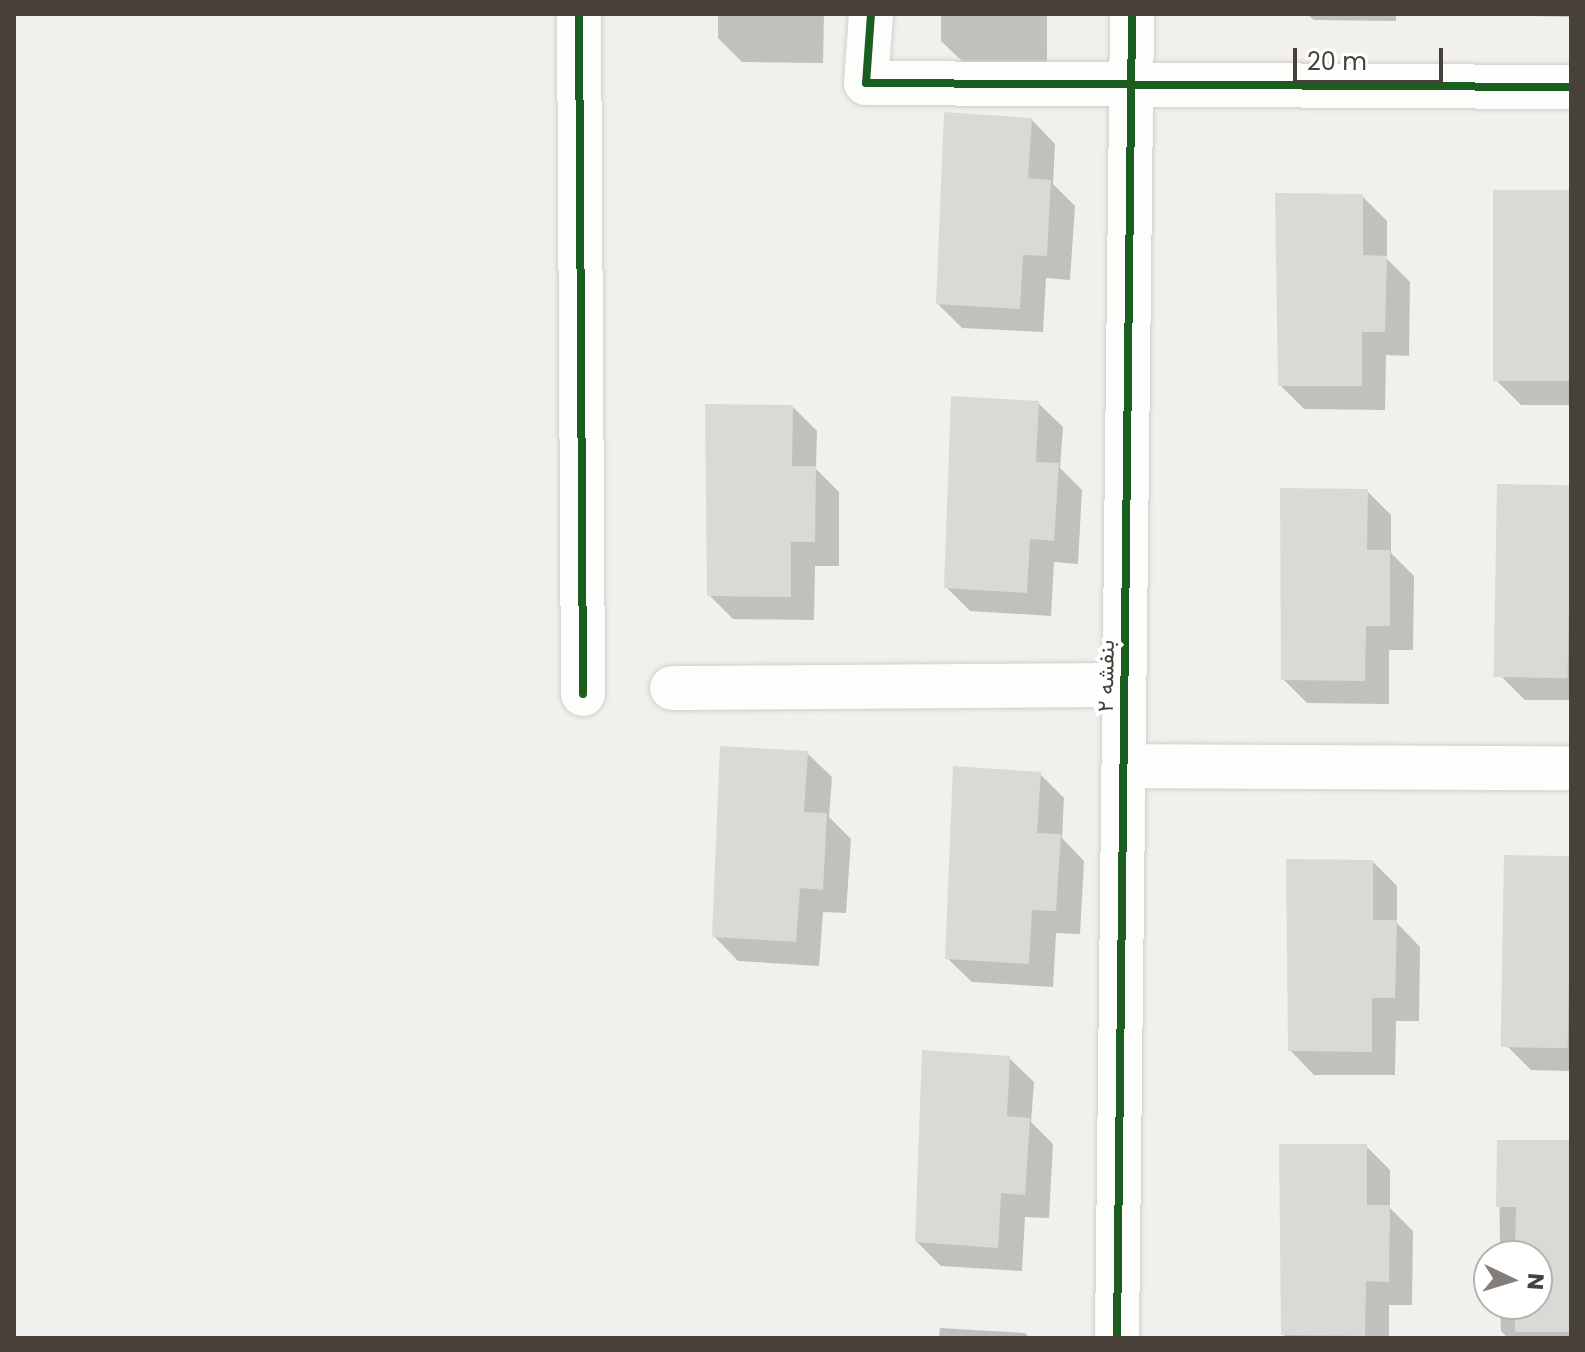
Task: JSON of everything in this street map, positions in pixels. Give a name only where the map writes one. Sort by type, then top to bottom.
[{"type":"street","points":[[579,14],[583,694]]},
{"type":"street","points":[[871,14],[866,83],[1571,87]]},
{"type":"street","name":"بنفشه ۲","points":[[1117,1338],[1132,14]]},
{"type":"street","points":[[672,688],[1124,685]]},
{"type":"street","points":[[1124,766],[1571,768]]},
{"type":"building","points":[[944,112],[1032,118],[1028,178],[1051,180],[1047,256],[1023,255],[1020,309],[936,304]]},
{"type":"building","points":[[1493,190],[1571,190],[1571,381],[1493,381]]},
{"type":"building","points":[[1275,193],[1363,194],[1363,255],[1387,256],[1385,332],[1362,332],[1362,386],[1278,386]]},
{"type":"building","points":[[951,396],[1039,401],[1036,462],[1059,463],[1054,541],[1030,539],[1027,593],[944,588]]},
{"type":"building","points":[[705,404],[793,405],[792,466],[816,466],[815,542],[791,542],[791,597],[707,596]]},
{"type":"building","points":[[1497,484],[1571,485],[1568,678],[1494,677]]},
{"type":"building","points":[[1280,488],[1368,489],[1367,550],[1390,550],[1390,626],[1366,626],[1365,681],[1281,680]]},
{"type":"building","points":[[720,746],[808,751],[804,812],[827,813],[823,890],[800,888],[796,942],[712,937]]},
{"type":"building","points":[[953,766],[1041,772],[1037,833],[1061,834],[1056,911],[1032,910],[1029,964],[945,959]]},
{"type":"building","points":[[1504,855],[1571,856],[1568,1048],[1501,1047]]},
{"type":"building","points":[[1286,859],[1373,860],[1373,920],[1397,920],[1395,998],[1372,998],[1372,1052],[1288,1051]]},
{"type":"building","points":[[922,1050],[1010,1056],[1007,1116],[1030,1118],[1025,1195],[1001,1193],[998,1248],[915,1242]]},
{"type":"building","points":[[1497,1140],[1571,1140],[1571,1332],[1515,1332],[1515,1320],[1553,1320],[1553,1240],[1515,1240],[1516,1207],[1496,1207]]},
{"type":"building","points":[[1279,1144],[1367,1144],[1367,1205],[1390,1205],[1389,1282],[1366,1281],[1365,1336],[1281,1335]]},
{"type":"cycle path","points":[[579,14],[583,694]]},
{"type":"cycle path","points":[[871,14],[866,83],[1571,87]]},
{"type":"cycle path","points":[[1117,1338],[1132,14]]}]
